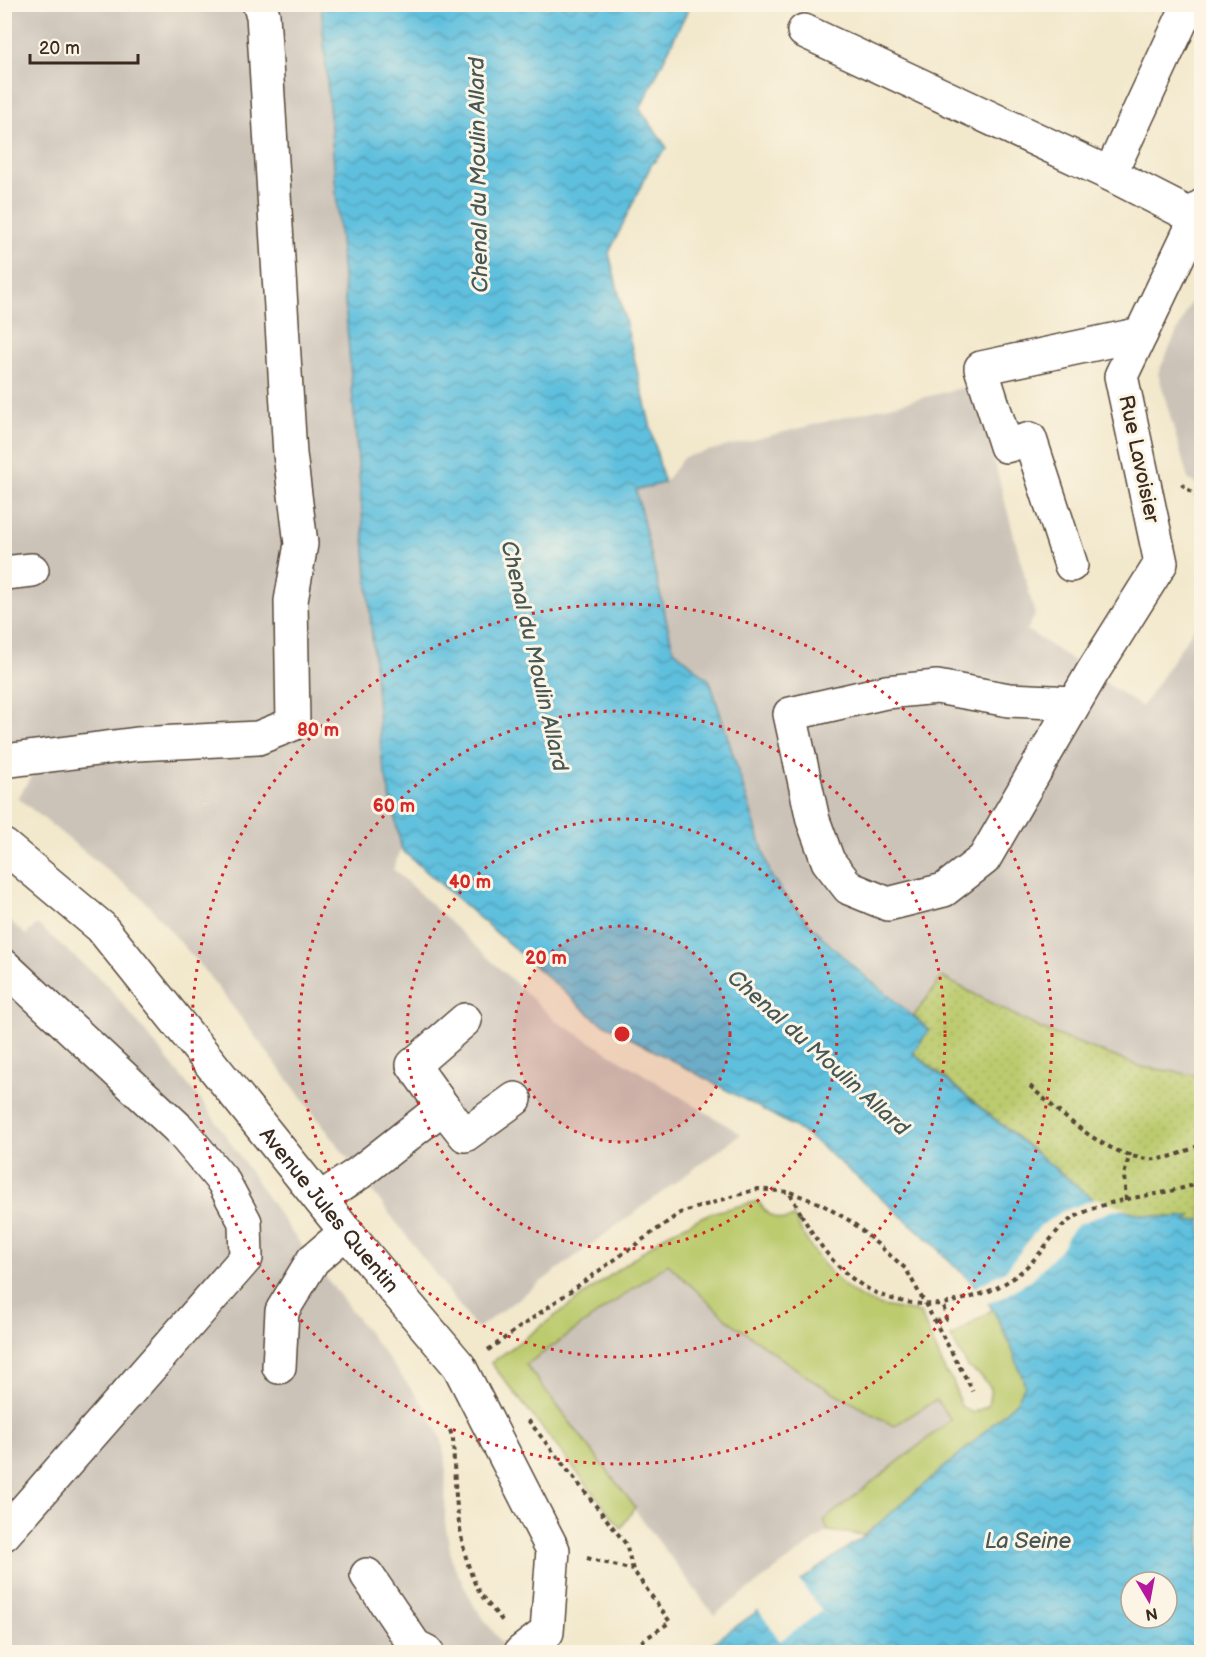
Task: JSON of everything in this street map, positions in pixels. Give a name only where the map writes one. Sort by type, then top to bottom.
[{"type":"street","points":[[4,761],[137,744],[258,738],[293,724],[291,601],[301,544],[290,454],[262,15],[259,4]]},
{"type":"street","points":[[1110,174],[1189,4]]},
{"type":"street","points":[[804,31],[1110,174],[1199,212]]},
{"type":"street","name":"Rue Lavoisier","points":[[1074,703],[1010,700],[937,687],[886,692],[790,714],[813,820],[828,861],[849,888],[888,904],[944,890],[984,859],[1074,703],[1161,563],[1121,376],[1199,212]]},
{"type":"street","points":[[1071,565],[1030,439],[1006,446],[981,368],[1141,334]]},
{"type":"street","name":"Avenue Jules Quentin","points":[[5,847],[101,927],[346,1232],[459,1366],[553,1550]]},
{"type":"street","points":[[4,966],[180,1130],[223,1181],[246,1222],[246,1258],[4,1534]]},
{"type":"street","points":[[465,1020],[413,1065],[465,1135],[514,1099]]},
{"type":"street","points":[[320,1200],[359,1173],[443,1107]]},
{"type":"street","points":[[279,1366],[282,1311],[313,1260],[346,1232]]},
{"type":"street","points":[[531,1645],[553,1550]]},
{"type":"street","points":[[367,1575],[416,1650]]},
{"type":"path","points":[[1030,1086],[1073,1124],[1112,1148],[1148,1159],[1164,1157],[1202,1144]]},
{"type":"path","points":[[1126,1200],[1124,1174],[1130,1153]]},
{"type":"path","points":[[789,1192],[825,1254],[851,1278],[889,1297],[927,1305],[943,1304],[987,1294],[999,1288],[1028,1267],[1071,1219],[1098,1205],[1164,1194],[1202,1182]]},
{"type":"path","points":[[482,1352],[680,1213],[757,1189],[789,1192],[821,1204],[852,1222],[906,1269],[973,1391]]},
{"type":"path","points":[[936,1321],[946,1319],[943,1304]]},
{"type":"path","points":[[449,1428],[453,1439],[456,1502],[464,1550],[477,1587],[531,1645]]},
{"type":"path","points":[[553,1550],[633,1570],[670,1622],[626,1653]]},
{"type":"shaded area","points":[[4,5],[321,5],[382,760],[403,845],[393,869],[555,1020],[741,1134],[477,1329],[207,973],[142,898],[18,798],[35,770],[5,743]]},
{"type":"shaded area","points":[[1201,280],[1202,488],[1188,479],[1158,373]]},
{"type":"shaded area","points":[[974,385],[1035,615],[1027,630],[1142,707],[1201,617],[1201,1076],[1142,1067],[1041,1029],[942,978],[914,1016],[809,924],[787,901],[771,876],[710,681],[673,649],[636,490],[664,483],[684,457]]},
{"type":"shaded area","points":[[4,916],[26,935],[37,924],[108,986],[206,1107],[292,1233],[428,1411],[441,1438],[446,1462],[445,1522],[452,1561],[473,1604],[508,1652],[5,1652]]},
{"type":"shaded area","points":[[669,1264],[729,1321],[815,1382],[894,1426],[937,1400],[952,1420],[824,1519],[828,1531],[714,1615],[526,1365]]},
{"type":"green space","points":[[942,977],[1041,1029],[1142,1067],[1201,1076],[1201,1220],[1183,1222],[1190,1217],[1140,1214],[1093,1199],[913,1052],[929,1030],[914,1016]]},
{"type":"green space","points":[[758,1201],[773,1217],[783,1220],[794,1217],[809,1244],[828,1270],[851,1291],[879,1305],[920,1313],[946,1373],[953,1381],[960,1405],[972,1413],[988,1406],[991,1388],[981,1376],[968,1367],[951,1337],[993,1309],[1015,1356],[1025,1385],[1017,1401],[968,1447],[865,1535],[828,1531],[824,1520],[951,1420],[936,1400],[894,1426],[815,1382],[729,1321],[668,1264],[526,1365],[635,1507],[621,1528],[491,1363],[664,1236],[710,1213]]},
{"type":"water","points":[[321,5],[690,5],[640,109],[667,148],[651,165],[609,253],[664,483],[636,490],[673,649],[710,681],[771,876],[787,898],[824,939],[929,1030],[913,1053],[1093,1199],[1141,1214],[1165,1217],[1191,1216],[1185,1222],[1201,1220],[1201,1652],[700,1652],[865,1535],[968,1447],[1017,1401],[1025,1385],[999,1320],[984,1297],[936,1246],[820,1145],[793,1126],[595,1019],[402,850],[382,760]]},
{"type":"pier","points":[[1096,1198],[1130,1209],[1112,1211],[1079,1224],[1072,1230],[1060,1250],[1033,1278],[1006,1296],[986,1304],[973,1288],[1005,1271],[1040,1226],[1061,1212]]},
{"type":"pier","points":[[798,1579],[822,1611],[780,1641],[757,1608]]},
{"type":"water label","name":"Chenal du Moulin Allard","points":[[479,175]]},
{"type":"water label","name":"Chenal du Moulin Allard","points":[[534,656]]},
{"type":"water label","name":"Chenal du Moulin Allard","points":[[818,1053]]},
{"type":"water label","name":"La Seine","points":[[1028,1541]]}]
